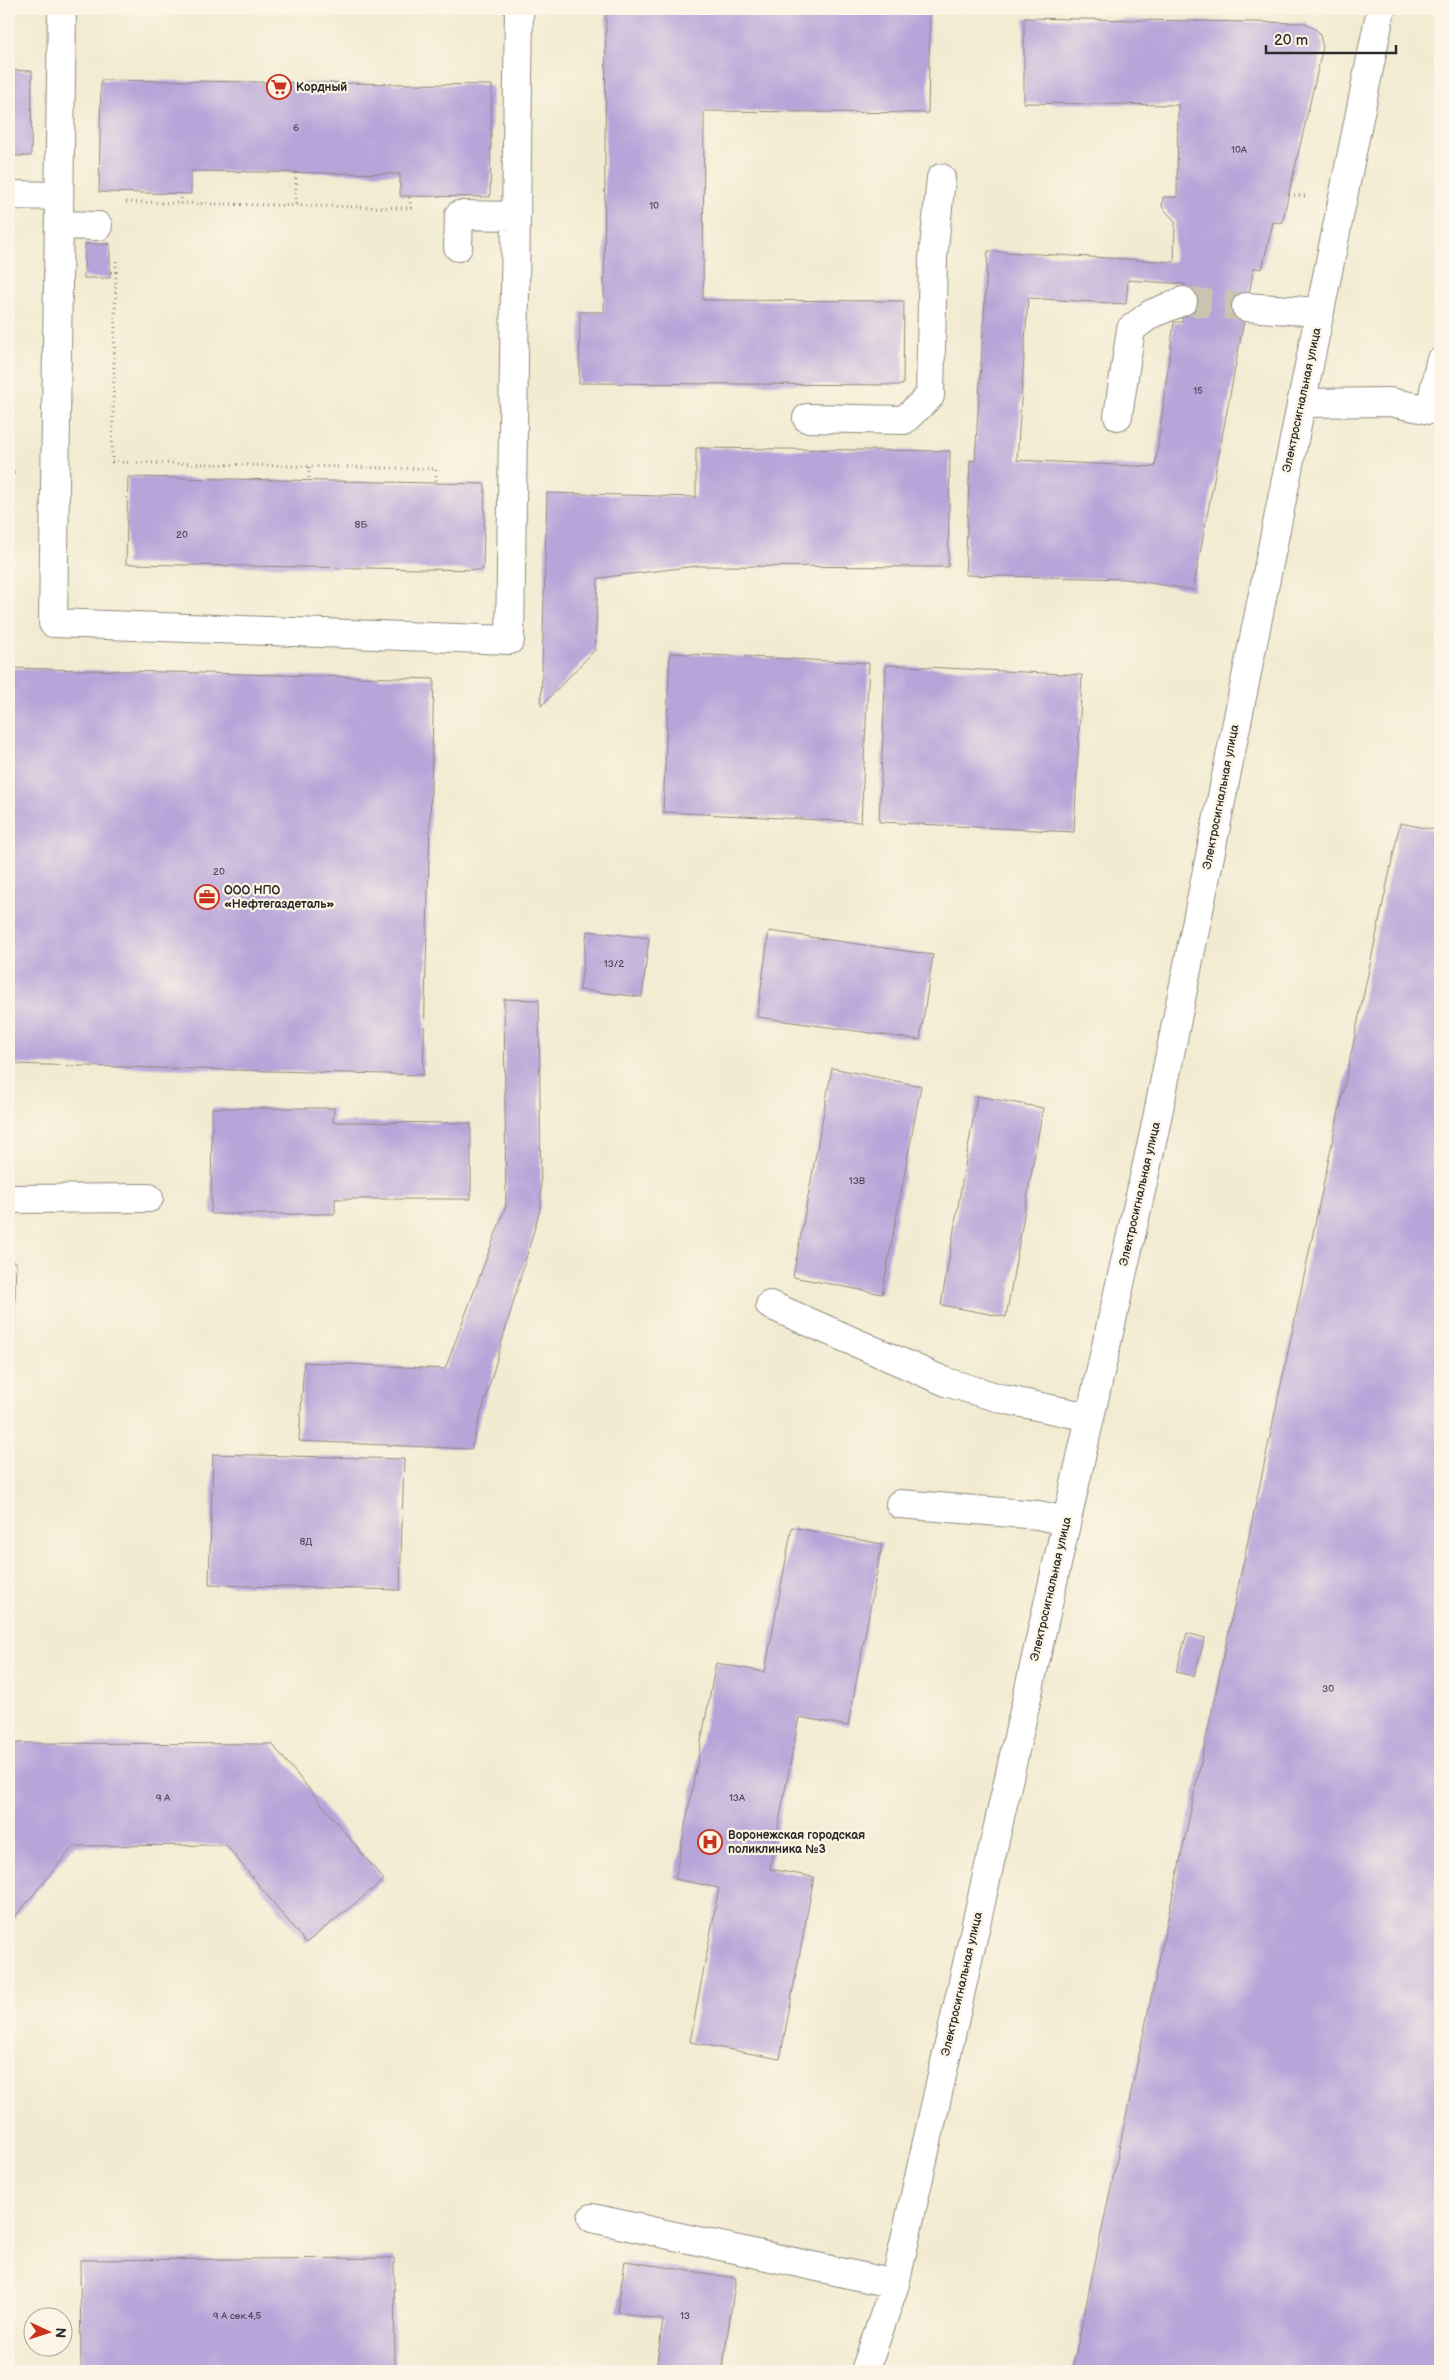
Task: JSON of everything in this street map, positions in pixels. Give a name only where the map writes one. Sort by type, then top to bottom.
[{"type":"street","points":[[62,9],[53,623],[510,640],[519,9]]},
{"type":"street","name":"Электросигнальная улица","points":[[865,2371],[895,2284],[1154,1132],[1381,9]]},
{"type":"street","points":[[807,418],[904,420],[930,396],[933,258],[941,178]]},
{"type":"street","points":[[9,195],[59,196]]},
{"type":"street","points":[[458,247],[459,215],[516,216]]},
{"type":"street","points":[[59,225],[98,226]]},
{"type":"street","points":[[1118,416],[1131,328],[1151,314],[1184,302]]},
{"type":"street","points":[[1246,307],[1320,312]]},
{"type":"street","points":[[1301,403],[1390,402],[1430,410],[1440,362]]},
{"type":"street","points":[[9,1199],[149,1198]]},
{"type":"street","points":[[770,1305],[946,1382],[1004,1399],[1089,1417]]},
{"type":"street","points":[[900,1504],[1038,1515],[1066,1521]]},
{"type":"street","points":[[592,2218],[895,2284]]},
{"type":"path","points":[[296,173],[296,206]]},
{"type":"path","points":[[181,193],[181,204]]},
{"type":"path","points":[[1289,195],[1311,196]]},
{"type":"path","points":[[122,202],[411,208],[409,196]]},
{"type":"path","points":[[116,253],[112,462],[436,469],[436,482]]},
{"type":"path","points":[[111,272],[116,272]]},
{"type":"path","points":[[309,467],[309,480]]},
{"type":"building","points":[[606,9],[930,12],[928,113],[704,111],[703,300],[904,301],[903,385],[579,383],[580,312],[604,312]]},
{"type":"building","points":[[1024,18],[1306,23],[1319,32],[1323,47],[1282,223],[1273,222],[1262,269],[1254,268],[1193,590],[1126,579],[965,575],[970,460],[975,461],[988,251],[1174,262],[1175,221],[1162,207],[1163,197],[1177,197],[1178,105],[1024,103]],"holes":[[[1128,280],[1185,284],[1182,322],[1174,322],[1155,467],[1017,460],[1028,298],[1126,304]]]},
{"type":"building","points":[[9,70],[32,71],[31,156],[9,156]]},
{"type":"building","points":[[101,80],[492,85],[490,197],[400,196],[400,174],[191,171],[191,194],[99,192]]},
{"type":"building","points":[[85,244],[110,244],[110,278],[84,278]]},
{"type":"building","points":[[696,448],[950,451],[948,567],[697,566],[598,578],[595,650],[541,706],[547,493],[696,497]]},
{"type":"building","points":[[128,477],[485,484],[483,570],[126,564]]},
{"type":"building","points":[[670,653],[869,663],[861,822],[663,812]]},
{"type":"building","points":[[886,665],[1082,675],[1074,832],[879,822]]},
{"type":"building","points":[[9,668],[434,679],[423,1075],[9,1064]]},
{"type":"building","points":[[1400,823],[1440,831],[1440,2371],[1072,2371]]},
{"type":"building","points":[[587,931],[649,938],[642,997],[580,990]]},
{"type":"building","points":[[769,931],[933,955],[920,1040],[757,1017]]},
{"type":"building","points":[[504,999],[539,1000],[541,1206],[471,1449],[299,1441],[304,1362],[445,1369],[506,1206]]},
{"type":"building","points":[[832,1068],[921,1086],[882,1294],[793,1277]]},
{"type":"building","points":[[977,1096],[1043,1108],[1006,1317],[941,1305]]},
{"type":"building","points":[[212,1108],[334,1108],[333,1122],[471,1123],[471,1199],[335,1199],[335,1214],[211,1214]]},
{"type":"building","points":[[9,1262],[16,1262],[12,1397],[9,1397]]},
{"type":"building","points":[[213,1454],[404,1459],[400,1590],[209,1585]]},
{"type":"building","points":[[792,1527],[882,1544],[848,1726],[799,1717],[770,1869],[814,1877],[780,2059],[690,2042],[719,1888],[675,1879],[716,1663],[765,1672]]},
{"type":"building","points":[[1187,1633],[1205,1638],[1194,1676],[1176,1672]]},
{"type":"building","points":[[16,1743],[272,1744],[384,1880],[306,1943],[226,1845],[74,1846],[9,1924],[9,1751]]},
{"type":"building","points":[[394,2258],[395,2371],[81,2371],[80,2260]]},
{"type":"building","points":[[625,2261],[736,2278],[722,2371],[656,2371],[663,2320],[617,2312]]},
{"type":"tunnel","points":[[1183,301],[1246,307]]},
{"type":"place","name":"Кордный","points":[[279,87]]},
{"type":"place","name":"ООО НПО «Нефтегаздеталь»","points":[[207,897]]},
{"type":"place","name":"Воронежская городская поликлиника №3","points":[[710,1842]]}]
